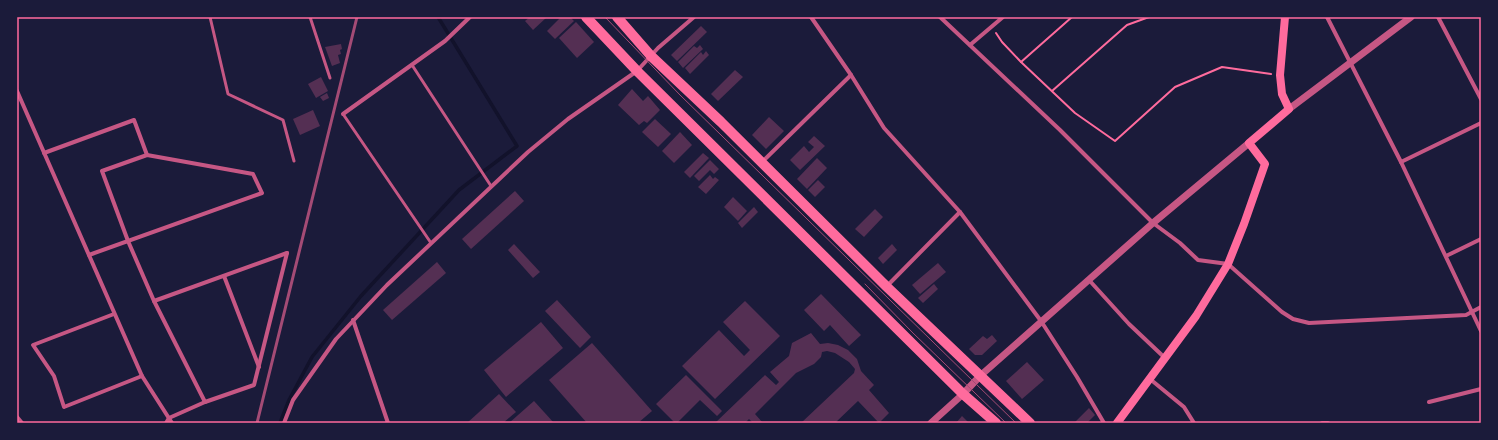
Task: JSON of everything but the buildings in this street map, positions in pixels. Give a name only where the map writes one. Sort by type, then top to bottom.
[{"type":"main road","points":[[586,17],[637,71],[963,394],[996,423]]},
{"type":"main road","points":[[617,17],[651,56],[819,218],[886,287],[1030,423]]},
{"type":"main road","points":[[1117,423],[1196,316],[1228,264],[1265,164],[1249,143],[1289,109],[1282,94],[1280,75],[1285,17]]},
{"type":"street","points":[[343,114],[445,41],[470,17]]},
{"type":"street","points":[[284,423],[293,400],[336,339],[387,285],[528,152],[568,119],[637,71],[658,48],[694,17]]},
{"type":"street","points":[[812,17],[884,128],[960,212],[1042,321],[1104,423]]},
{"type":"street","points":[[940,17],[1060,130],[1153,223],[1198,260],[1228,264],[1282,312],[1293,319],[1309,323],[1466,315],[1481,307]]},
{"type":"street","points":[[970,45],[1003,17]]},
{"type":"street","points":[[1327,17],[1349,63],[1401,162],[1481,331]]},
{"type":"street","points":[[1289,109],[1411,17]]},
{"type":"street","points":[[1438,17],[1480,96]]},
{"type":"street","points":[[761,163],[851,75]]},
{"type":"street","points":[[17,91],[142,376],[172,423]]},
{"type":"street","points":[[44,153],[134,120],[147,155]]},
{"type":"street","points":[[1401,162],[1481,123]]},
{"type":"street","points":[[931,423],[963,394],[980,376],[1153,223],[1249,143]]},
{"type":"street","points":[[89,255],[128,241],[262,193],[253,174],[147,155],[102,171],[128,241],[154,301],[205,402]]},
{"type":"street","points":[[886,287],[960,212]]},
{"type":"street","points":[[1446,256],[1481,239]]},
{"type":"street","points":[[154,301],[287,253],[254,385],[205,402],[168,418],[166,423]]},
{"type":"street","points":[[224,276],[259,367]]},
{"type":"street","points":[[1089,280],[1129,324],[1165,358]]},
{"type":"street","points":[[114,314],[33,345],[54,376],[64,407],[142,376]]},
{"type":"street","points":[[353,320],[388,423]]},
{"type":"street","points":[[1150,379],[1184,407],[1194,423]]},
{"type":"street","points":[[1429,402],[1481,388]]},
{"type":"street","points":[[17,417],[22,423]]},
{"type":"street","points":[[1322,423],[1328,423]]},
{"type":"lane","points":[[210,17],[228,94],[283,120],[294,161]]},
{"type":"lane","points":[[310,17],[330,78]]},
{"type":"lane","points":[[412,65],[491,186]]},
{"type":"lane","points":[[343,114],[431,243]]},
{"type":"path","points":[[1021,62],[1072,17]]},
{"type":"path","points":[[1052,91],[1126,25],[1149,17]]},
{"type":"path","points":[[991,27],[1002,42],[1021,62],[1075,113],[1115,141],[1175,87],[1222,67],[1280,75]]},
{"type":"waterway","points":[[280,423],[289,400],[312,357],[361,296],[459,190],[517,146],[438,17]]},
{"type":"tram line","points":[[605,17],[680,95],[1016,423]]},
{"type":"tram line","points":[[865,284],[1006,423]]},
{"type":"railway","points":[[257,423],[357,17]]}]
